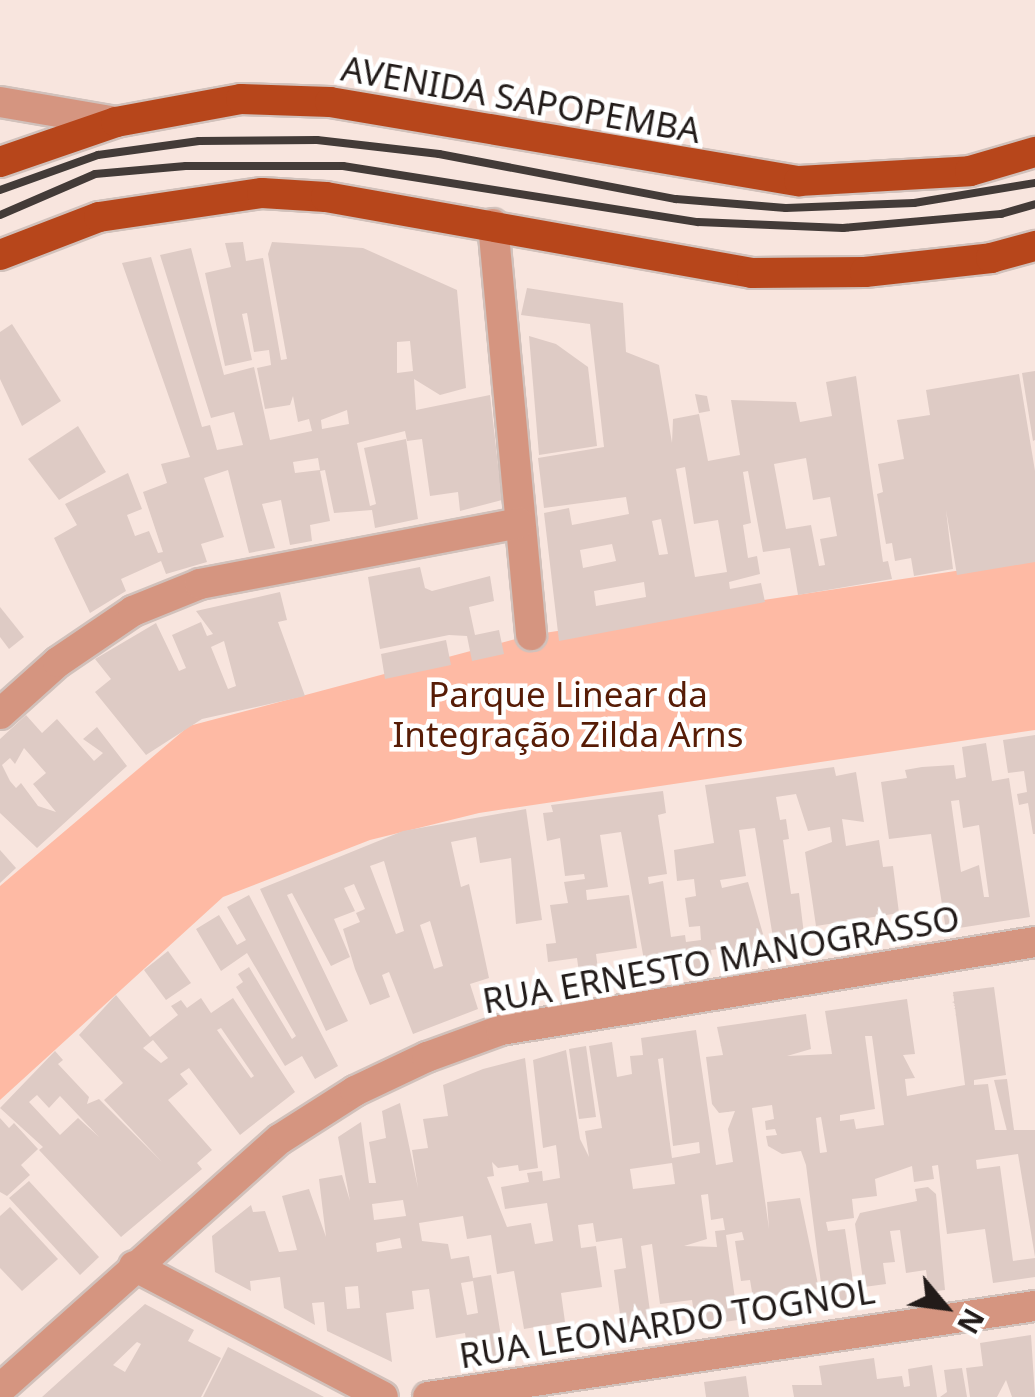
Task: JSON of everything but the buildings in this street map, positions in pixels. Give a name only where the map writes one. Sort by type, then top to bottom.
[{"type":"main road","name":"AVENIDA SAPOPEMBA","points":[[0,162],[116,122],[242,99],[330,102],[799,181],[970,171],[1035,152]]},
{"type":"main road","points":[[0,255],[99,218],[262,193],[494,224],[752,272],[865,272],[990,258],[1035,246]]},
{"type":"street","points":[[0,102],[116,122]]},
{"type":"street","points":[[494,224],[532,634]]},
{"type":"street","points":[[0,714],[58,662],[134,612],[200,584],[519,524]]},
{"type":"street","name":"RUA ERNESTO MANOGRASSO","points":[[0,1389],[280,1139],[340,1100],[501,1030],[1035,942]]},
{"type":"street","points":[[134,1266],[383,1397]]},
{"type":"street","name":"RUA LEONARDO TOGNOL","points":[[428,1397],[1035,1306]]},
{"type":"green space","name":"Parque Linear da Integração Zilda Arns","points":[[1035,559],[1035,730],[479,813],[370,840],[223,897],[0,1100],[0,886],[189,726],[531,635]]},
{"type":"railway","points":[[0,190],[98,155],[199,141],[317,140],[439,154],[676,199],[786,208],[914,203],[1035,183]]},
{"type":"railway","points":[[0,215],[95,174],[186,166],[343,166],[698,222],[843,228],[1001,214],[1035,204]]}]
